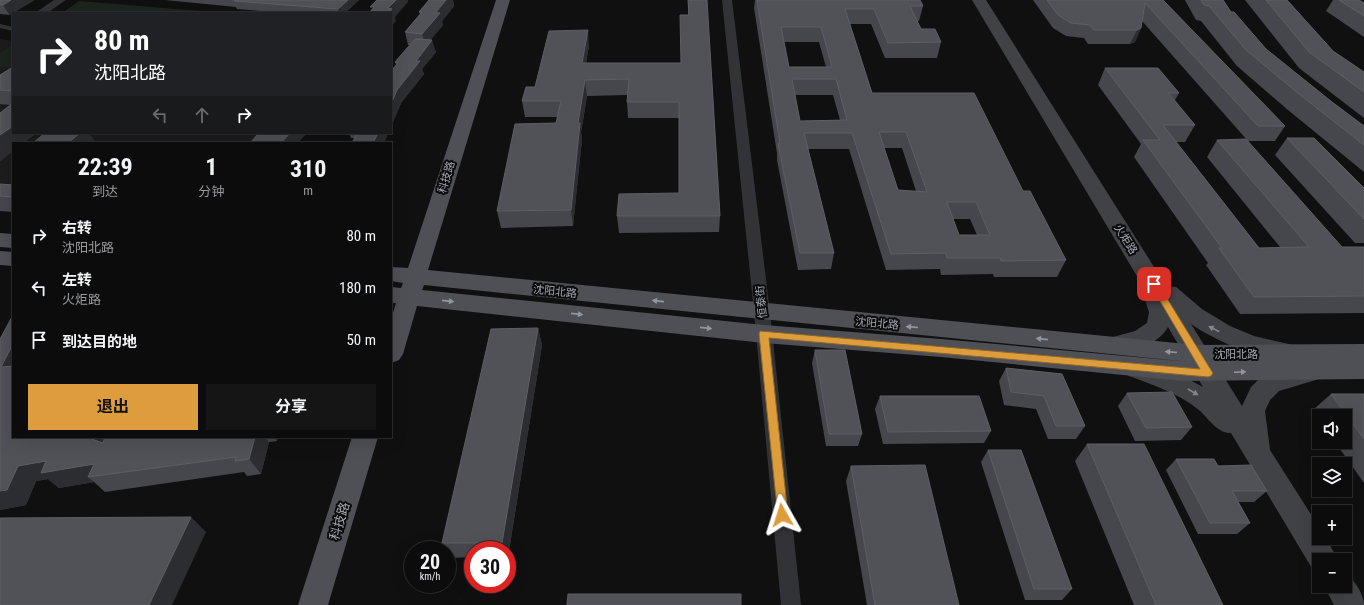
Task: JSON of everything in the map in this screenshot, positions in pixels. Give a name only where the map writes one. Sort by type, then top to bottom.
[{"type":"main road","name":"科技路","points":[[392,349],[405,289],[503,0]]},
{"type":"main road","name":"火炬路","points":[[979,0],[1319,553]]},
{"type":"main road","points":[[0,240],[12,241]]},
{"type":"main road","points":[[0,258],[12,259]]},
{"type":"main road","points":[[1110,346],[1148,336],[1157,328],[1160,313],[1147,272]]},
{"type":"main road","points":[[1147,272],[1196,319],[1238,340],[1311,362]]},
{"type":"main road","name":"沈阳北路","points":[[392,275],[405,289],[763,323],[1110,346],[1202,364]]},
{"type":"main road","name":"沈阳北路","points":[[763,323],[941,348],[1131,367],[1311,362],[1364,352]]},
{"type":"main road","name":"沈阳北路","points":[[1311,362],[1364,370]]},
{"type":"main road","points":[[1259,456],[1253,411],[1260,394],[1271,384],[1311,362]]},
{"type":"main road","points":[[1131,367],[1177,383],[1199,395],[1214,407],[1259,456]]},
{"type":"main road","name":"科技路","points":[[313,605],[365,438]]},
{"type":"main road","points":[[1343,593],[1351,605]]},
{"type":"street","points":[[42,12],[61,0]]},
{"type":"street","name":"恒泰街","points":[[727,0],[763,323],[791,605]]},
{"type":"lane","points":[[0,26],[12,29]]},
{"type":"shaded area","points":[[79,1],[213,12],[63,12]]},
{"type":"shaded area","points":[[0,39],[12,41],[12,134],[262,134],[254,142],[12,142],[12,200],[0,199]]},
{"type":"shaded area","points":[[12,46],[12,67],[0,66],[0,53]]},
{"type":"building","points":[[0,0],[11,0],[3,5],[0,4]]},
{"type":"building","points":[[348,0],[338,9],[234,1]]},
{"type":"building","points":[[377,0],[396,0],[388,8],[392,9],[390,12],[370,12],[374,7],[370,7]]},
{"type":"building","points":[[429,0],[446,0],[436,12],[440,13],[422,34],[405,32],[422,12],[419,12]]},
{"type":"building","points":[[688,0],[707,0],[720,216],[617,216],[619,194],[679,193],[679,102],[627,102],[629,79],[585,80],[578,123],[580,123],[571,210],[497,211],[515,124],[556,123],[561,101],[522,101],[526,87],[535,87],[549,31],[588,30],[582,63],[681,63],[680,15],[689,15]]},
{"type":"building","points":[[757,0],[920,0],[923,6],[910,6],[921,29],[935,29],[941,42],[888,43],[874,9],[845,9],[872,93],[974,93],[1023,191],[1030,191],[1066,260],[1001,261],[1000,258],[947,258],[946,253],[891,254],[852,133],[804,133],[834,253],[800,253],[778,144],[780,143]],"holes":[[[781,27],[821,27],[832,67],[789,67]],[[792,79],[836,79],[847,120],[800,121]],[[879,132],[906,132],[927,192],[898,190]],[[947,202],[976,202],[990,235],[959,235]]]},
{"type":"building","points":[[1047,0],[1163,0],[1285,126],[1258,126],[1145,3],[1141,28],[1137,30],[1094,30],[1090,25],[1071,23],[1058,15]]},
{"type":"building","points":[[1201,0],[1223,0],[1231,12],[1234,12],[1266,49],[1364,126],[1364,145],[1246,50],[1209,6],[1204,5]]},
{"type":"building","points":[[1266,0],[1287,0],[1333,51],[1364,72],[1364,92],[1309,52]]},
{"type":"building","points":[[1339,0],[1359,0],[1364,3],[1364,16]]},
{"type":"building","points":[[415,39],[432,40],[416,61],[420,61],[397,90],[392,102],[392,70],[398,63],[395,62]]},
{"type":"building","points":[[12,68],[12,91],[0,90],[0,75]]},
{"type":"building","points":[[1105,68],[1158,68],[1179,93],[1168,93],[1195,125],[1163,125],[1259,248],[1309,247],[1217,140],[1246,139],[1342,247],[1364,247],[1364,296],[1254,297],[1219,248],[1222,248],[1143,140],[1160,140]]},
{"type":"building","points":[[12,104],[12,127],[0,135],[0,113]]},
{"type":"building","points":[[44,134],[79,134],[69,142],[34,142]]},
{"type":"building","points":[[258,134],[289,134],[282,142],[251,142]]},
{"type":"building","points":[[356,134],[378,134],[374,142],[352,142]]},
{"type":"building","points":[[1287,138],[1314,138],[1364,188],[1364,219]]},
{"type":"building","points":[[0,184],[12,185],[12,197],[0,196]]},
{"type":"building","points":[[12,317],[12,346],[1,367],[12,366],[12,438],[89,438],[103,443],[105,438],[255,438],[249,459],[235,461],[236,457],[88,477],[94,464],[41,473],[46,461],[18,466],[7,490],[0,491],[0,339]]},
{"type":"building","points":[[538,328],[502,541],[464,541],[464,543],[456,543],[456,541],[442,541],[491,329]]},
{"type":"building","points":[[815,350],[845,350],[862,434],[829,434]]},
{"type":"building","points":[[1006,368],[1062,374],[1085,426],[1056,426],[1044,396],[1011,392]]},
{"type":"building","points":[[1172,392],[1192,427],[1146,428],[1127,393]]},
{"type":"building","points":[[1331,394],[1364,394],[1364,439],[1352,423],[1352,409],[1342,409]]},
{"type":"building","points":[[880,396],[979,396],[991,431],[888,432]]},
{"type":"building","points":[[1087,444],[1144,444],[1223,605],[1156,605]]},
{"type":"building","points":[[988,450],[1021,450],[1072,589],[1034,589]]},
{"type":"building","points":[[1176,459],[1214,459],[1218,466],[1251,465],[1267,491],[1232,491],[1250,523],[1210,523]]},
{"type":"building","points":[[925,465],[959,605],[875,605],[851,466]]},
{"type":"building","points":[[191,517],[149,605],[0,605],[0,518]]},
{"type":"building","points":[[568,594],[741,594],[741,605],[567,605]]},
{"type":"route","points":[[782,515],[764,334],[941,348],[1184,372],[1208,373],[1154,284]]}]
